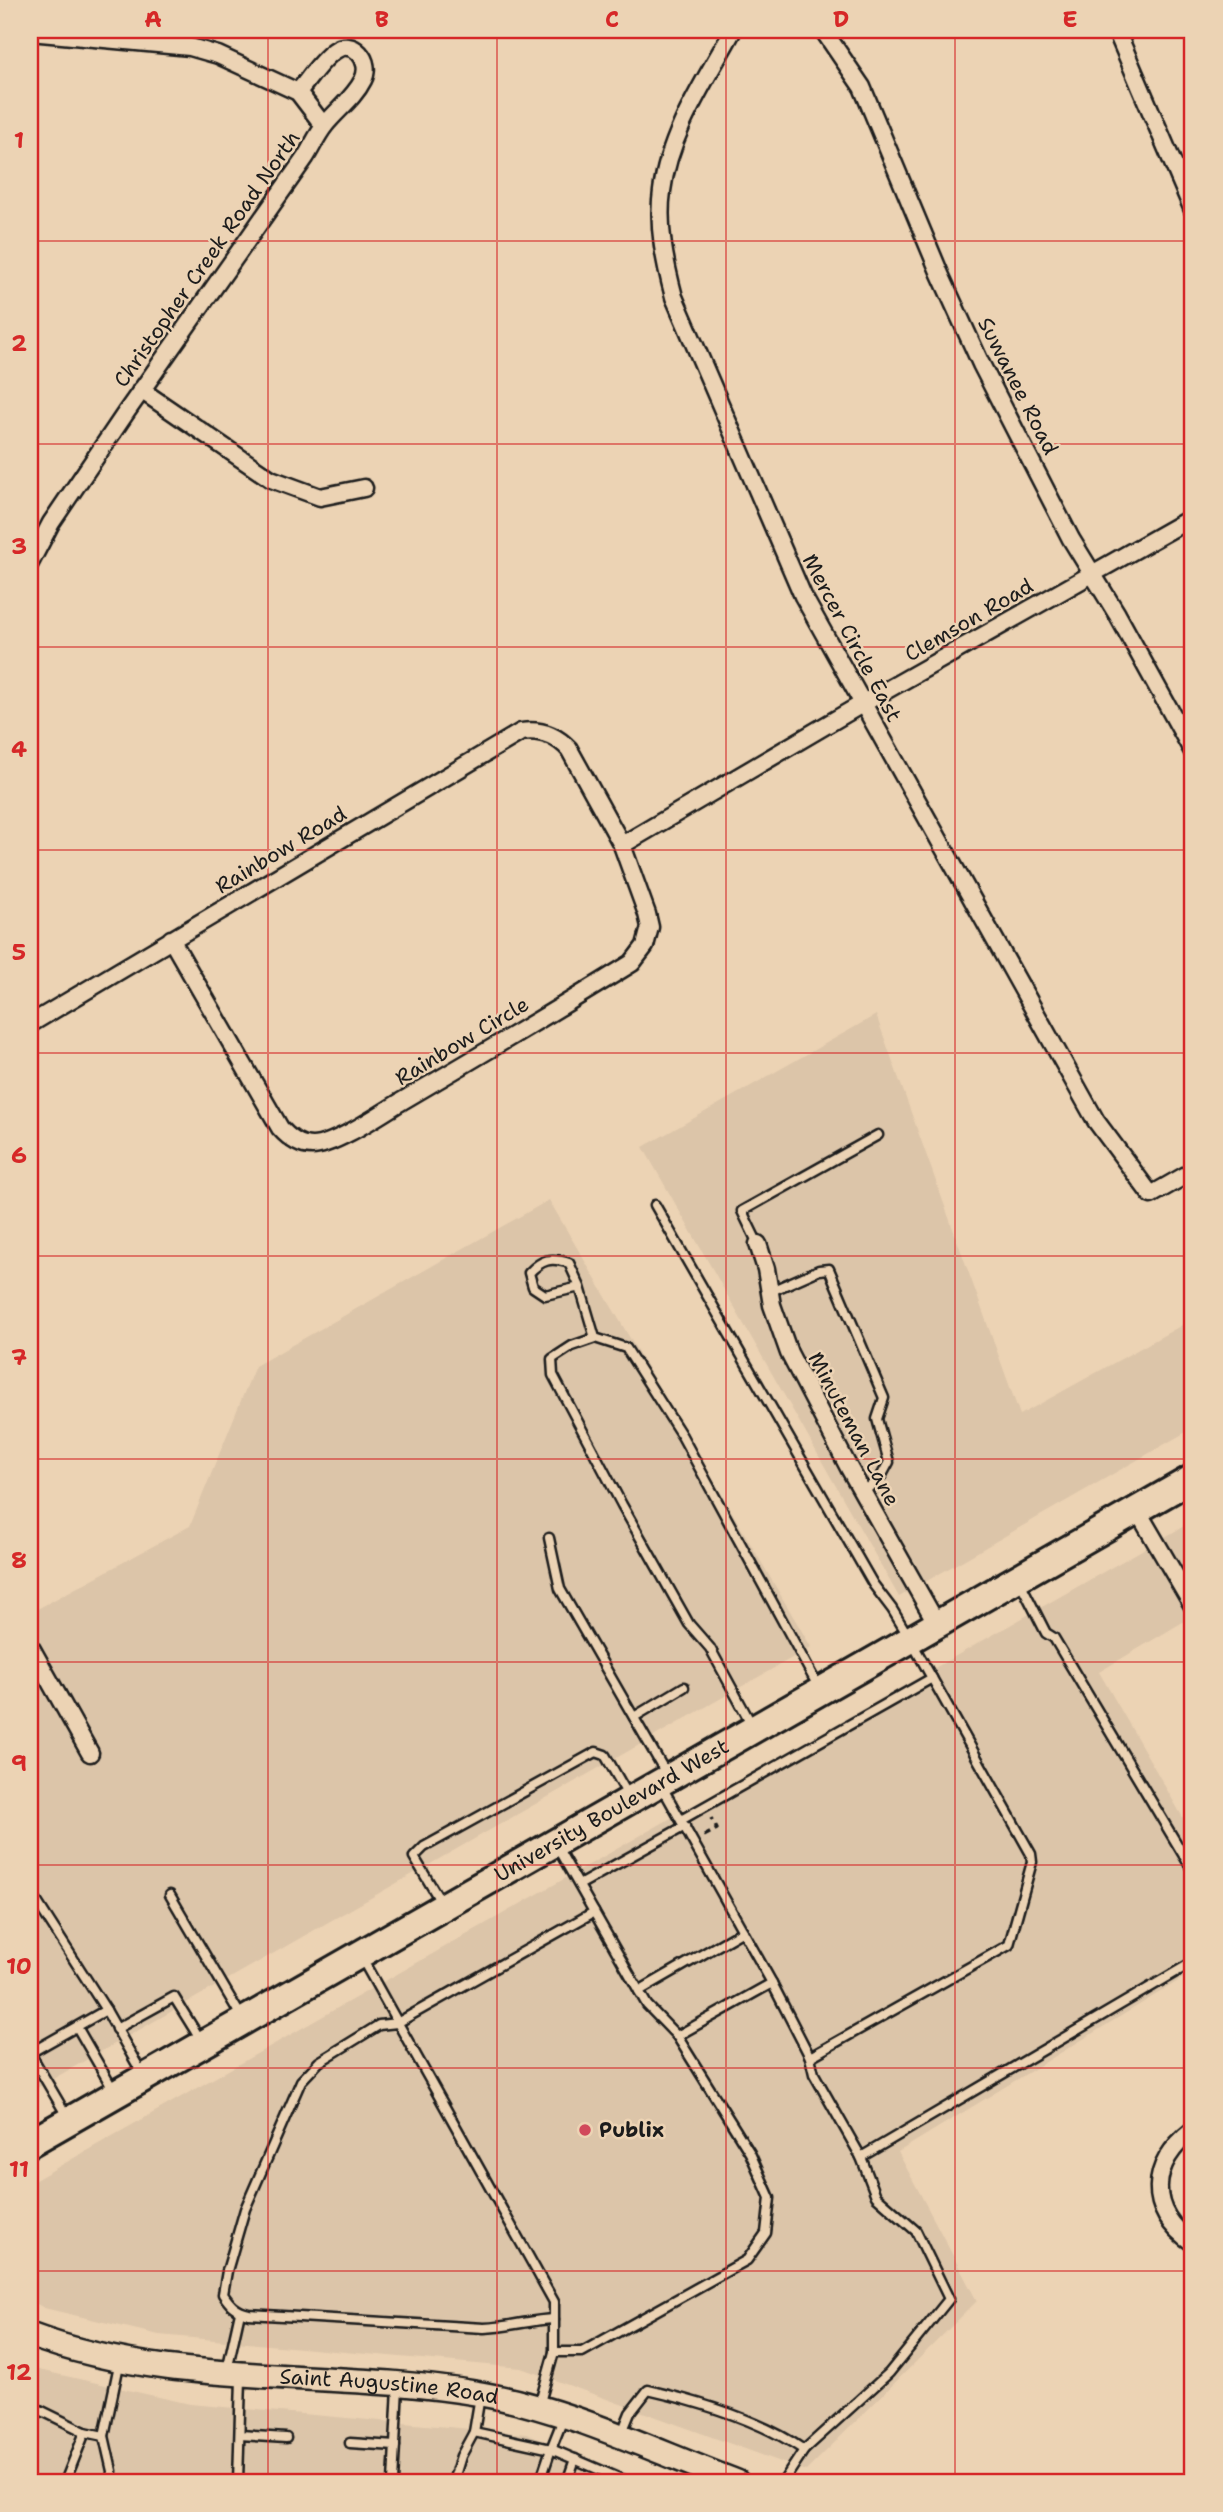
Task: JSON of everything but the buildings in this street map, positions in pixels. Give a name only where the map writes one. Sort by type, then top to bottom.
[{"type":"main road","name":"University Boulevard West","points":[[30,2143],[1193,1478]]},
{"type":"main road","name":"Saint Augustine Road","points":[[30,2335],[120,2360],[234,2374],[398,2384],[480,2394],[538,2406],[727,2481]]},
{"type":"street","name":"Mercer Circle East","points":[[733,30],[689,112],[668,160],[661,206],[667,268],[674,297],[803,596],[1096,1121],[1151,1195],[1193,1171]]},
{"type":"street","name":"Suwanee Road","points":[[823,30],[862,87],[940,274],[981,364],[1071,539],[1118,614],[1193,752]]},
{"type":"street","points":[[1116,30],[1193,211]]},
{"type":"street","points":[[30,32],[190,47],[234,62],[298,92],[324,126]]},
{"type":"street","name":"Christopher Creek Road North","points":[[30,563],[51,523],[141,390],[306,158],[324,126],[364,79],[367,65],[362,54],[353,47],[341,47],[332,52],[298,92]]},
{"type":"street","points":[[141,390],[271,479],[320,498],[364,488]]},
{"type":"street","name":"Clemson Road","points":[[622,845],[1193,517]]},
{"type":"street","name":"Rainbow Road","points":[[30,1024],[521,732],[533,730],[558,737]]},
{"type":"street","name":"Rainbow Circle","points":[[171,939],[280,1128],[298,1143],[312,1146],[331,1141],[632,963],[645,946],[650,927],[648,914],[622,845],[569,749],[558,737]]},
{"type":"street","name":"Minuteman Lane","points":[[758,1244],[766,1269],[769,1292],[789,1353],[811,1399],[937,1624]]},
{"type":"street","points":[[1137,1510],[1193,1606]]},
{"type":"street","points":[[30,1646],[90,1753]]},
{"type":"street","points":[[1193,2130],[1173,2148],[1161,2170],[1157,2192],[1172,2225],[1193,2244]]},
{"type":"lane","points":[[758,1244],[742,1211],[878,1135]]},
{"type":"lane","points":[[655,1205],[873,1584],[910,1639],[1031,1854],[1032,1862],[1009,1945],[810,2057]]},
{"type":"lane","points":[[580,1287],[545,1295],[533,1287],[529,1273],[539,1262],[555,1258],[569,1263],[580,1287],[595,1338]]},
{"type":"lane","points":[[769,1292],[819,1270],[829,1269],[884,1398],[877,1419],[889,1462],[882,1475],[863,1493]]},
{"type":"lane","points":[[754,1729],[710,1648],[689,1623],[622,1505],[553,1375],[552,1359],[572,1346],[595,1338],[626,1348],[682,1436],[821,1690]]},
{"type":"lane","points":[[550,1538],[560,1589],[634,1717],[683,1823],[772,1983],[810,2057],[814,2074],[861,2157],[876,2196],[916,2231],[949,2299],[890,2374],[804,2450],[783,2482]]},
{"type":"lane","points":[[1018,1578],[1046,1633],[1054,1638],[1193,1871]]},
{"type":"lane","points":[[579,1885],[932,1678]]},
{"type":"lane","points":[[634,1717],[684,1687]]},
{"type":"lane","points":[[443,1906],[414,1857],[424,1847],[596,1752],[605,1755],[631,1800]]},
{"type":"lane","points":[[554,1843],[647,2005],[677,2036],[750,2152],[770,2198],[766,2233],[747,2260],[582,2352],[554,2352]]},
{"type":"lane","points":[[30,1891],[106,2010],[145,2078]]},
{"type":"lane","points":[[170,1895],[244,2020]]},
{"type":"lane","points":[[554,2319],[527,2320],[512,2327],[484,2328],[240,2312],[230,2305],[223,2294],[245,2209],[301,2081],[319,2062],[379,2025],[397,2024],[594,1912]]},
{"type":"lane","points":[[639,1991],[743,1931]]},
{"type":"lane","points":[[359,1954],[554,2302],[554,2352],[538,2406]]},
{"type":"lane","points":[[861,2157],[1193,1962]]},
{"type":"lane","points":[[677,2036],[772,1983]]},
{"type":"lane","points":[[116,2029],[174,1997],[203,2044]]},
{"type":"lane","points":[[70,2120],[30,2053],[106,2010]]},
{"type":"lane","points":[[77,2027],[116,2094]]},
{"type":"lane","points":[[237,2482],[240,2435],[234,2374],[240,2312]]},
{"type":"lane","points":[[111,2482],[112,2471],[104,2436],[120,2360]]},
{"type":"lane","points":[[393,2482],[398,2384]]},
{"type":"lane","points":[[620,2437],[630,2413],[648,2390],[690,2400],[784,2436],[804,2450]]},
{"type":"lane","points":[[453,2482],[461,2456],[474,2432],[480,2394]]},
{"type":"lane","points":[[30,2404],[85,2432],[104,2436]]},
{"type":"lane","points":[[540,2482],[564,2416]]},
{"type":"lane","points":[[65,2482],[85,2432]]},
{"type":"lane","points":[[474,2432],[551,2449],[628,2482]]},
{"type":"lane","points":[[240,2435],[286,2438]]},
{"type":"lane","points":[[350,2443],[395,2446]]},
{"type":"lane","points":[[567,2482],[575,2459]]},
{"type":"path","points":[[704,1836],[717,1829],[710,1816]]},
{"type":"shaded area","points":[[876,1015],[1020,1415],[1193,1319],[1193,1428],[899,1597],[643,1147]]},
{"type":"shaded area","points":[[549,1200],[811,1647],[30,2092],[30,1613],[190,1526],[255,1366]]},
{"type":"shaded area","points":[[1193,1521],[1193,1616],[1099,1672],[1193,1835],[1193,1972],[898,2152],[977,2301],[806,2471],[521,2368],[159,2335],[44,2308],[30,2300],[30,2183]]},
{"type":"shaded area","points":[[30,2368],[190,2404],[526,2434],[651,2482],[30,2482]]},
{"type":"place","name":"Publix","points":[[585,2130]]}]
